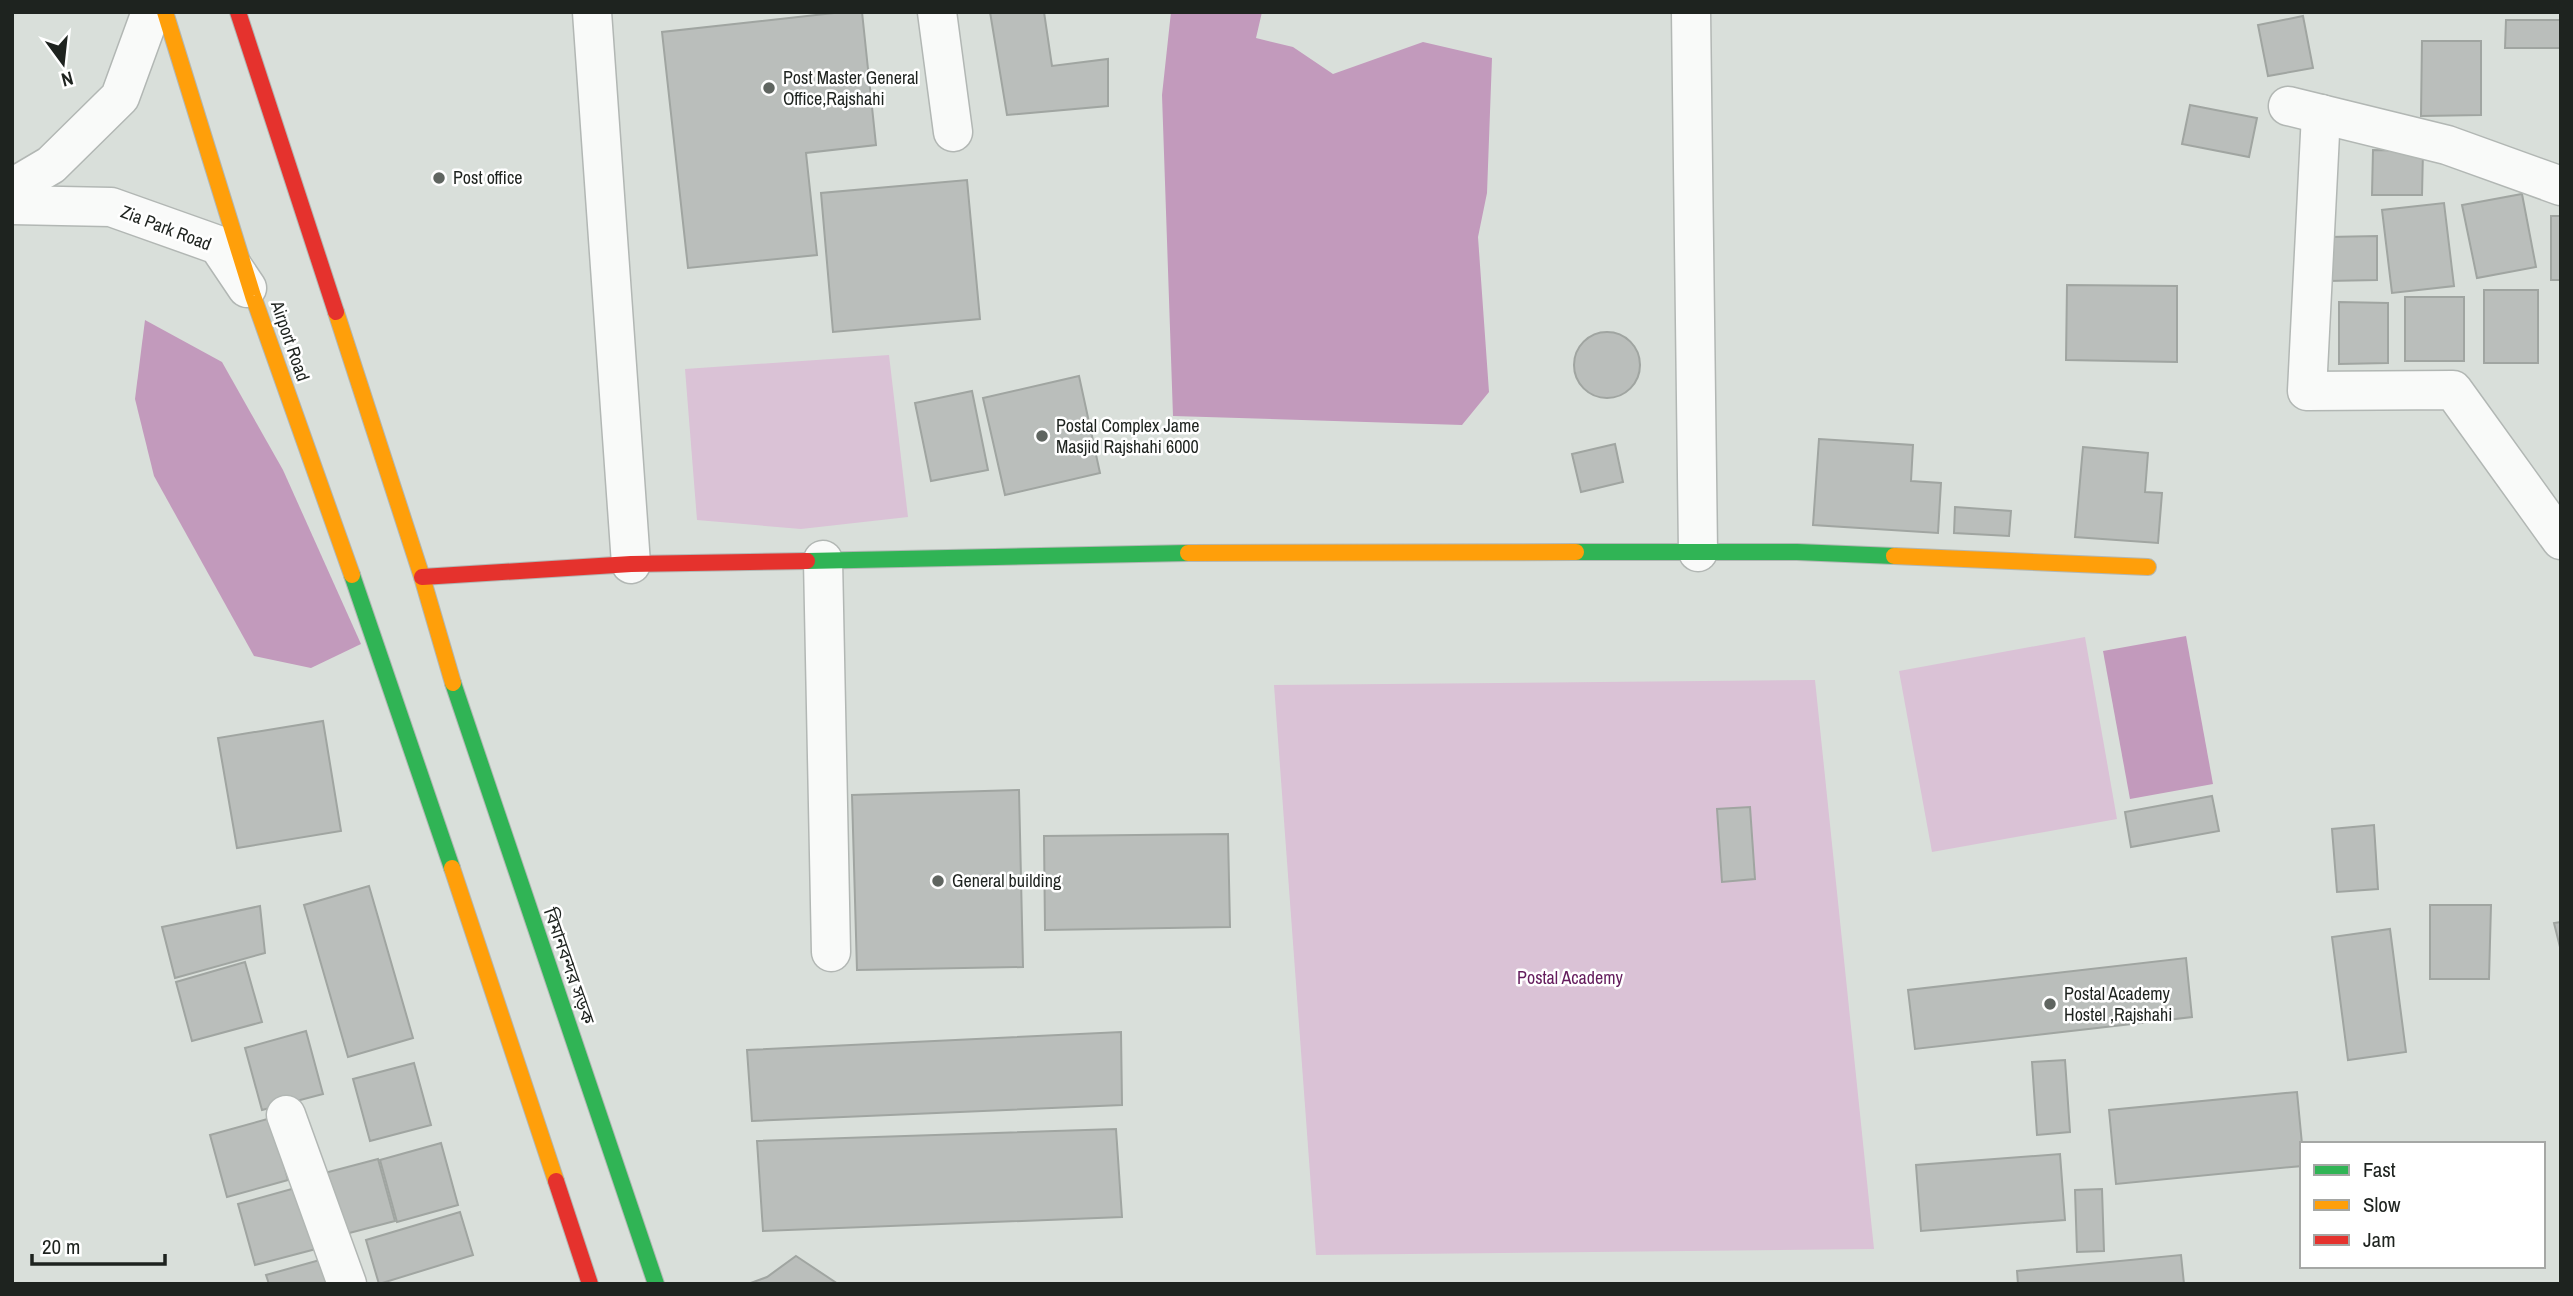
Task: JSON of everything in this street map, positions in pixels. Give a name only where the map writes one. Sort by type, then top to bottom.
[{"type":"main road","name":"Airport Road","points":[[165,12],[253,296],[389,679],[590,1284]]},
{"type":"main road","points":[[238,12],[422,577],[631,564],[1205,553],[1797,552],[2148,567]]},
{"type":"main road","name":"বিমানবন্দর সড়ক","points":[[422,577],[446,661],[656,1284]]},
{"type":"street","points":[[12,188],[51,165],[120,97],[150,12]]},
{"type":"street","points":[[592,12],[631,564]]},
{"type":"street","points":[[937,12],[953,132]]},
{"type":"street","points":[[1691,12],[1698,552]]},
{"type":"street","points":[[2561,187],[2447,145],[2304,110],[2307,390],[2453,390],[2561,540]]},
{"type":"street","name":"Zia Park Road","points":[[12,205],[111,207],[218,245],[253,296]]},
{"type":"street","points":[[823,560],[831,952]]},
{"type":"street","points":[[286,1115],[347,1284]]},
{"type":"green space","points":[[889,355],[908,517],[801,529],[697,520],[685,369]]},
{"type":"green space","points":[[2085,637],[2117,819],[1932,852],[1899,671]]},
{"type":"green space","name":"Postal Academy","points":[[1815,680],[1874,1249],[1316,1255],[1274,685]]},
{"type":"shaded area","points":[[1171,12],[1262,12],[1256,38],[1293,47],[1333,74],[1423,42],[1492,58],[1487,193],[1478,237],[1489,392],[1462,425],[1173,416],[1162,95]]},
{"type":"shaded area","points":[[145,320],[222,362],[283,470],[361,644],[311,668],[254,656],[154,476],[135,399]]},
{"type":"shaded area","points":[[2186,636],[2213,784],[2130,799],[2103,651]]},
{"type":"building","name":"Post Master General Office,Rajshahi","points":[[862,12],[876,145],[806,153],[817,255],[688,268],[662,32]]},
{"type":"building","points":[[990,12],[1044,12],[1052,66],[1108,59],[1108,106],[1007,115]]},
{"type":"building","points":[[2303,16],[2313,68],[2268,76],[2258,25]]},
{"type":"building","points":[[2506,20],[2561,20],[2561,48],[2505,48]]},
{"type":"building","points":[[2422,41],[2481,41],[2481,115],[2421,116]]},
{"type":"building","points":[[2190,105],[2257,118],[2249,157],[2182,144]]},
{"type":"building","points":[[2373,150],[2423,151],[2422,195],[2372,195]]},
{"type":"building","points":[[967,180],[980,319],[833,332],[821,193]]},
{"type":"building","points":[[2522,194],[2536,267],[2477,278],[2462,205]]},
{"type":"building","points":[[2444,203],[2454,286],[2392,293],[2382,210]]},
{"type":"building","points":[[2551,216],[2561,216],[2561,280],[2551,280]]},
{"type":"building","points":[[2377,236],[2377,280],[2327,281],[2328,237]]},
{"type":"building","points":[[2067,285],[2177,286],[2177,362],[2066,360]]},
{"type":"building","points":[[2484,290],[2538,290],[2538,363],[2484,363]]},
{"type":"building","points":[[2405,297],[2464,297],[2464,361],[2405,361]]},
{"type":"building","points":[[2339,302],[2388,303],[2388,363],[2339,364]]},
{"type":"building","points":[[1607,332],[1620,335],[1630,342],[1637,352],[1640,365],[1637,378],[1630,388],[1620,395],[1607,398],[1594,395],[1584,388],[1577,378],[1574,365],[1577,352],[1584,342],[1594,335]]},
{"type":"building","name":"Postal Complex Jame Masjid Rajshahi 6000","points":[[1079,376],[1100,473],[1005,495],[983,398]]},
{"type":"building","points":[[972,391],[988,470],[931,481],[915,403]]},
{"type":"building","points":[[1819,439],[1913,445],[1911,481],[1941,483],[1938,533],[1813,525]]},
{"type":"building","points":[[1615,444],[1623,482],[1581,492],[1572,454]]},
{"type":"building","points":[[2083,447],[2148,453],[2145,492],[2162,493],[2158,543],[2075,537]]},
{"type":"building","points":[[1955,507],[2011,511],[2009,536],[1954,533]]},
{"type":"building","points":[[323,721],[341,831],[237,848],[218,738]]},
{"type":"building","name":"General building","points":[[1019,790],[1023,967],[857,970],[852,795]]},
{"type":"building","points":[[2212,796],[2219,831],[2131,847],[2125,812]]},
{"type":"building","points":[[1750,807],[1755,879],[1722,882],[1717,809]]},
{"type":"building","points":[[2374,825],[2378,889],[2337,892],[2332,829]]},
{"type":"building","points":[[1228,834],[1230,927],[1045,930],[1044,836]]},
{"type":"building","points":[[369,886],[413,1038],[348,1057],[304,905]]},
{"type":"building","points":[[2430,905],[2491,905],[2489,979],[2430,979]]},
{"type":"building","points":[[260,906],[265,953],[175,978],[162,927]]},
{"type":"building","points":[[2561,922],[2561,951],[2554,923]]},
{"type":"building","points":[[2390,929],[2406,1052],[2348,1060],[2332,937]]},
{"type":"building","name":"Postal Academy Hostel ,Rajshahi","points":[[2186,958],[2192,1017],[1915,1049],[1908,990]]},
{"type":"building","points":[[245,962],[262,1022],[192,1041],[176,982]]},
{"type":"building","points":[[306,1031],[323,1094],[262,1110],[245,1048]]},
{"type":"building","points":[[1121,1032],[1122,1105],[752,1121],[747,1050]]},
{"type":"building","points":[[2065,1060],[2070,1132],[2037,1135],[2032,1062]]},
{"type":"building","points":[[414,1063],[431,1125],[370,1141],[353,1079]]},
{"type":"building","points":[[2297,1092],[2302,1142],[2300,1166],[2116,1184],[2109,1110]]},
{"type":"building","points":[[271,1118],[288,1180],[227,1197],[210,1135]]},
{"type":"building","points":[[1116,1129],[1122,1217],[763,1231],[757,1141]]},
{"type":"building","points":[[441,1143],[458,1205],[397,1222],[380,1160]]},
{"type":"building","points":[[2060,1154],[2065,1220],[1921,1231],[1916,1165]]},
{"type":"building","points":[[378,1159],[395,1221],[334,1237],[317,1175]]},
{"type":"building","points":[[299,1187],[316,1249],[255,1265],[238,1204]]},
{"type":"building","points":[[2102,1189],[2104,1251],[2077,1252],[2075,1190]]},
{"type":"building","points":[[460,1212],[473,1255],[379,1284],[366,1240]]},
{"type":"building","points":[[2181,1255],[2184,1284],[2018,1284],[2017,1271]]},
{"type":"building","points":[[796,1256],[838,1284],[748,1284],[767,1277]]},
{"type":"building","points":[[327,1258],[334,1284],[269,1284],[266,1275]]},
{"type":"traffic: fast","points":[[1576,552],[1797,552],[1894,556]]},
{"type":"traffic: fast","points":[[807,561],[1188,553]]},
{"type":"traffic: fast","points":[[352,575],[452,868]]},
{"type":"traffic: fast","points":[[453,683],[656,1284]]},
{"type":"traffic: slow","points":[[165,12],[253,296],[352,575]]},
{"type":"traffic: slow","points":[[336,312],[422,577],[453,683]]},
{"type":"traffic: slow","points":[[1188,553],[1576,552]]},
{"type":"traffic: slow","points":[[1894,556],[2148,567]]},
{"type":"traffic: slow","points":[[452,868],[556,1181]]},
{"type":"traffic: jam","points":[[238,12],[336,312]]},
{"type":"traffic: jam","points":[[422,577],[631,564],[807,561]]},
{"type":"traffic: jam","points":[[556,1181],[590,1284]]},
{"type":"place","name":"Post Master General Office,Rajshahi","points":[[769,88]]},
{"type":"place","name":"Post office","points":[[439,178]]},
{"type":"place","name":"Postal Complex Jame Masjid Rajshahi 6000","points":[[1042,436]]},
{"type":"place","name":"General building","points":[[938,881]]},
{"type":"place","name":"Postal Academy Hostel ,Rajshahi","points":[[2050,1004]]}]
